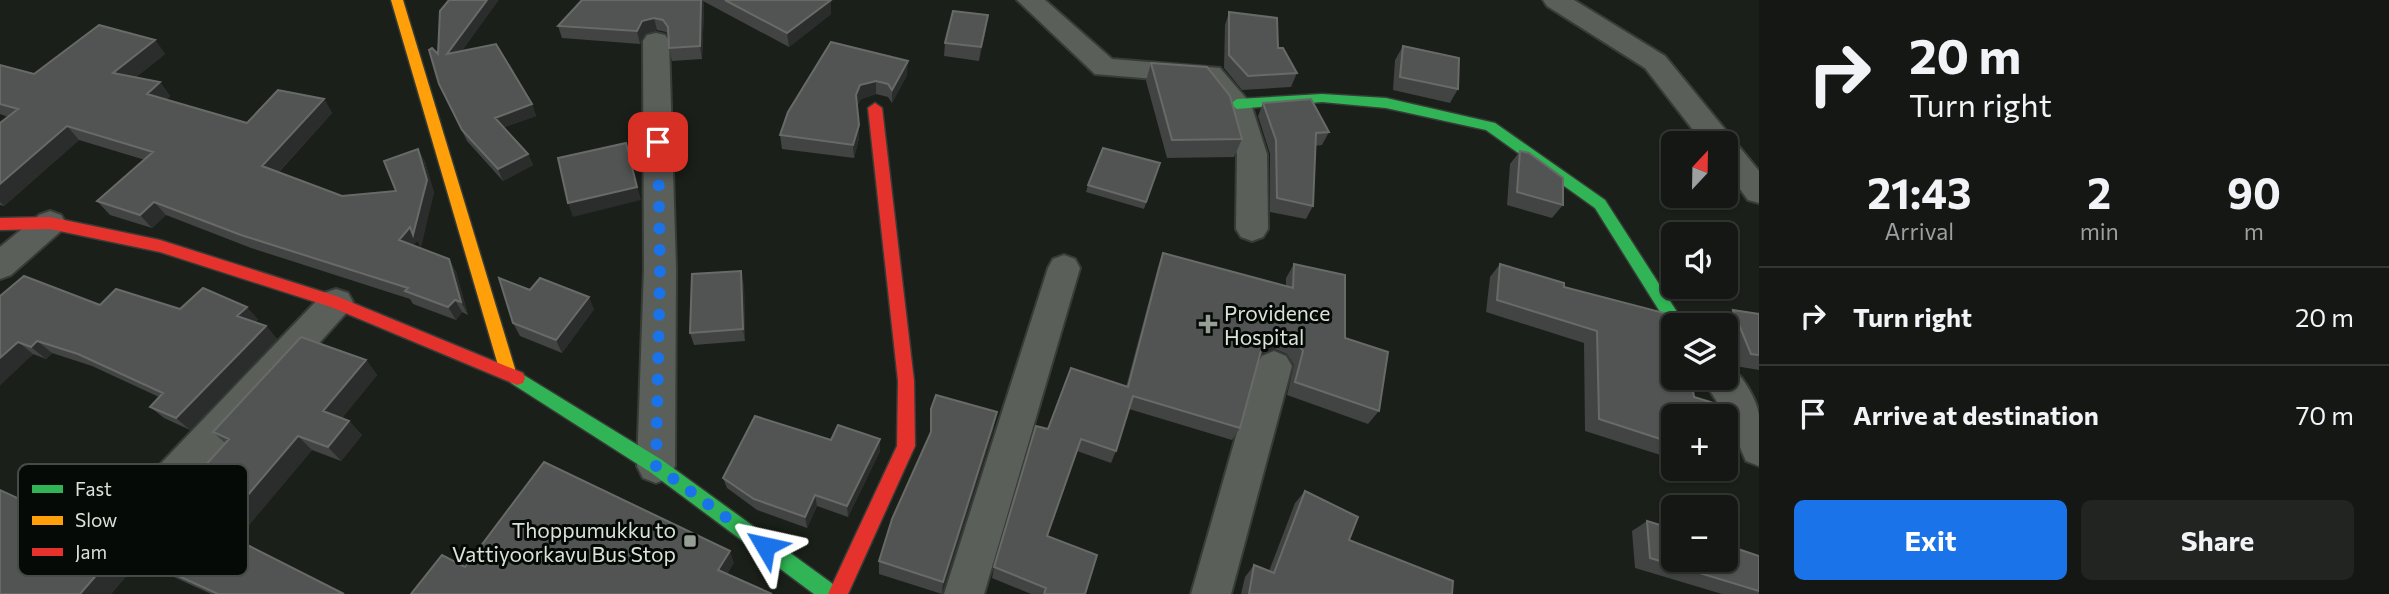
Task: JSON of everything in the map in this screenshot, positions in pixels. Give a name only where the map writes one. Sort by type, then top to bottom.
[{"type":"main road","points":[[397,0],[508,372]]},
{"type":"main road","points":[[1237,104],[1322,98],[1386,103],[1490,126],[1600,204],[1670,313]]},
{"type":"main road","points":[[838,594],[906,446],[906,381],[874,108]]},
{"type":"main road","points":[[0,224],[50,223],[160,246],[336,302],[508,372],[656,466],[830,594]]},
{"type":"street","points":[[1030,0],[1105,68],[1210,74],[1237,104],[1252,154],[1252,229]]},
{"type":"street","points":[[1556,0],[1655,62],[1710,131]]},
{"type":"street","points":[[656,41],[660,269],[656,466]]},
{"type":"street","points":[[1738,165],[1759,192]]},
{"type":"street","points":[[0,266],[50,223]]},
{"type":"street","points":[[964,594],[1064,268]]},
{"type":"street","points":[[186,464],[336,302]]},
{"type":"street","points":[[1211,594],[1274,366]]},
{"type":"street","points":[[1730,390],[1759,449]]},
{"type":"building","points":[[449,0],[487,0],[447,54],[496,44],[532,104],[495,118],[528,154],[498,169],[462,130],[439,84],[429,50],[432,48],[438,54],[440,11]]},
{"type":"building","points":[[582,0],[701,0],[700,46],[669,48],[668,27],[663,20],[654,18],[642,21],[637,31],[558,26]]},
{"type":"building","points":[[725,0],[831,0],[787,33]]},
{"type":"building","points":[[953,11],[988,15],[981,47],[945,43]]},
{"type":"building","points":[[1229,12],[1277,18],[1278,48],[1283,48],[1297,73],[1248,76],[1229,55]]},
{"type":"building","points":[[99,25],[155,40],[113,73],[160,82],[147,94],[247,123],[278,90],[324,99],[262,166],[342,196],[396,191],[384,161],[418,149],[427,180],[413,235],[410,227],[399,240],[449,259],[461,302],[455,300],[448,307],[405,291],[408,288],[241,235],[154,202],[140,215],[97,201],[153,152],[67,126],[0,184],[0,123],[18,109],[0,104],[0,65],[34,74]]},
{"type":"building","points":[[831,42],[908,61],[892,90],[888,84],[876,81],[860,85],[856,95],[859,125],[853,145],[780,135],[788,112]]},
{"type":"building","points":[[1403,46],[1459,58],[1458,89],[1400,77]]},
{"type":"building","points":[[1151,63],[1207,67],[1230,96],[1242,139],[1172,140]]},
{"type":"building","points":[[1311,99],[1329,132],[1316,133],[1313,206],[1277,198],[1276,140],[1263,103]]},
{"type":"building","points":[[626,143],[637,187],[568,203],[558,158]]},
{"type":"building","points":[[1103,148],[1160,163],[1146,202],[1088,185]]},
{"type":"building","points":[[1520,151],[1529,153],[1563,178],[1563,205],[1517,192]]},
{"type":"building","points":[[1163,253],[1293,288],[1294,264],[1345,275],[1345,338],[1388,352],[1379,411],[1295,382],[1303,351],[1295,340],[1283,335],[1269,340],[1261,351],[1240,428],[1133,396],[1116,451],[1081,439],[1047,536],[1097,555],[1085,594],[1044,594],[1046,588],[994,567],[1036,426],[1048,429],[1071,368],[1128,387]]},
{"type":"building","points":[[1500,264],[1564,283],[1564,287],[1664,313],[1661,313],[1661,390],[1693,390],[1694,397],[1717,404],[1661,404],[1661,439],[1599,419],[1597,331],[1497,300]]},
{"type":"building","points":[[741,271],[743,329],[690,333],[692,274]]},
{"type":"building","points":[[24,276],[100,305],[116,289],[180,309],[203,288],[247,307],[237,316],[266,326],[176,418],[150,407],[163,393],[78,354],[37,341],[31,347],[18,342],[0,358],[0,296]]},
{"type":"building","points":[[499,278],[530,290],[540,278],[589,297],[556,340],[513,323]]},
{"type":"building","points":[[1733,310],[1759,314],[1759,355],[1751,354],[1738,322],[1738,313]]},
{"type":"building","points":[[301,337],[366,360],[323,411],[349,421],[328,447],[298,436],[248,495],[248,464],[207,464],[229,439],[213,432]]},
{"type":"building","points":[[936,395],[997,412],[943,582],[879,561],[892,519],[931,432],[931,409]]},
{"type":"building","points":[[755,416],[831,440],[838,425],[880,439],[847,506],[815,495],[805,517],[754,499],[723,478]]},
{"type":"building","points":[[544,462],[730,551],[718,570],[772,594],[411,594],[442,555],[465,567]]},
{"type":"building","points":[[0,490],[18,498],[18,576],[96,576],[80,594],[0,594]]},
{"type":"building","points":[[1305,491],[1358,517],[1349,540],[1453,581],[1452,594],[1249,594],[1254,565],[1274,573]]},
{"type":"building","points":[[1647,521],[1661,525],[1661,561],[1650,558]]},
{"type":"building","points":[[248,545],[344,594],[218,594],[178,576],[248,576]]},
{"type":"building","points":[[1738,549],[1759,556],[1759,591],[1696,572],[1738,572]]},
{"type":"traffic: fast","points":[[1237,104],[1322,98],[1386,103],[1490,126],[1600,204],[1670,313]]},
{"type":"traffic: fast","points":[[517,378],[656,466],[830,594]]},
{"type":"traffic: slow","points":[[397,0],[508,372]]},
{"type":"traffic: jam","points":[[838,594],[906,446],[906,381],[875,108]]},
{"type":"traffic: jam","points":[[0,224],[50,223],[160,246],[336,302],[517,378]]},
{"type":"place","name":"Providence Hospital","points":[[1208,324]]},
{"type":"place","name":"Thoppumukku to Vattiyoorkavu Bus Stop","points":[[690,541]]},
{"type":"route","points":[[658,142],[660,269],[656,466],[765,546]]}]
